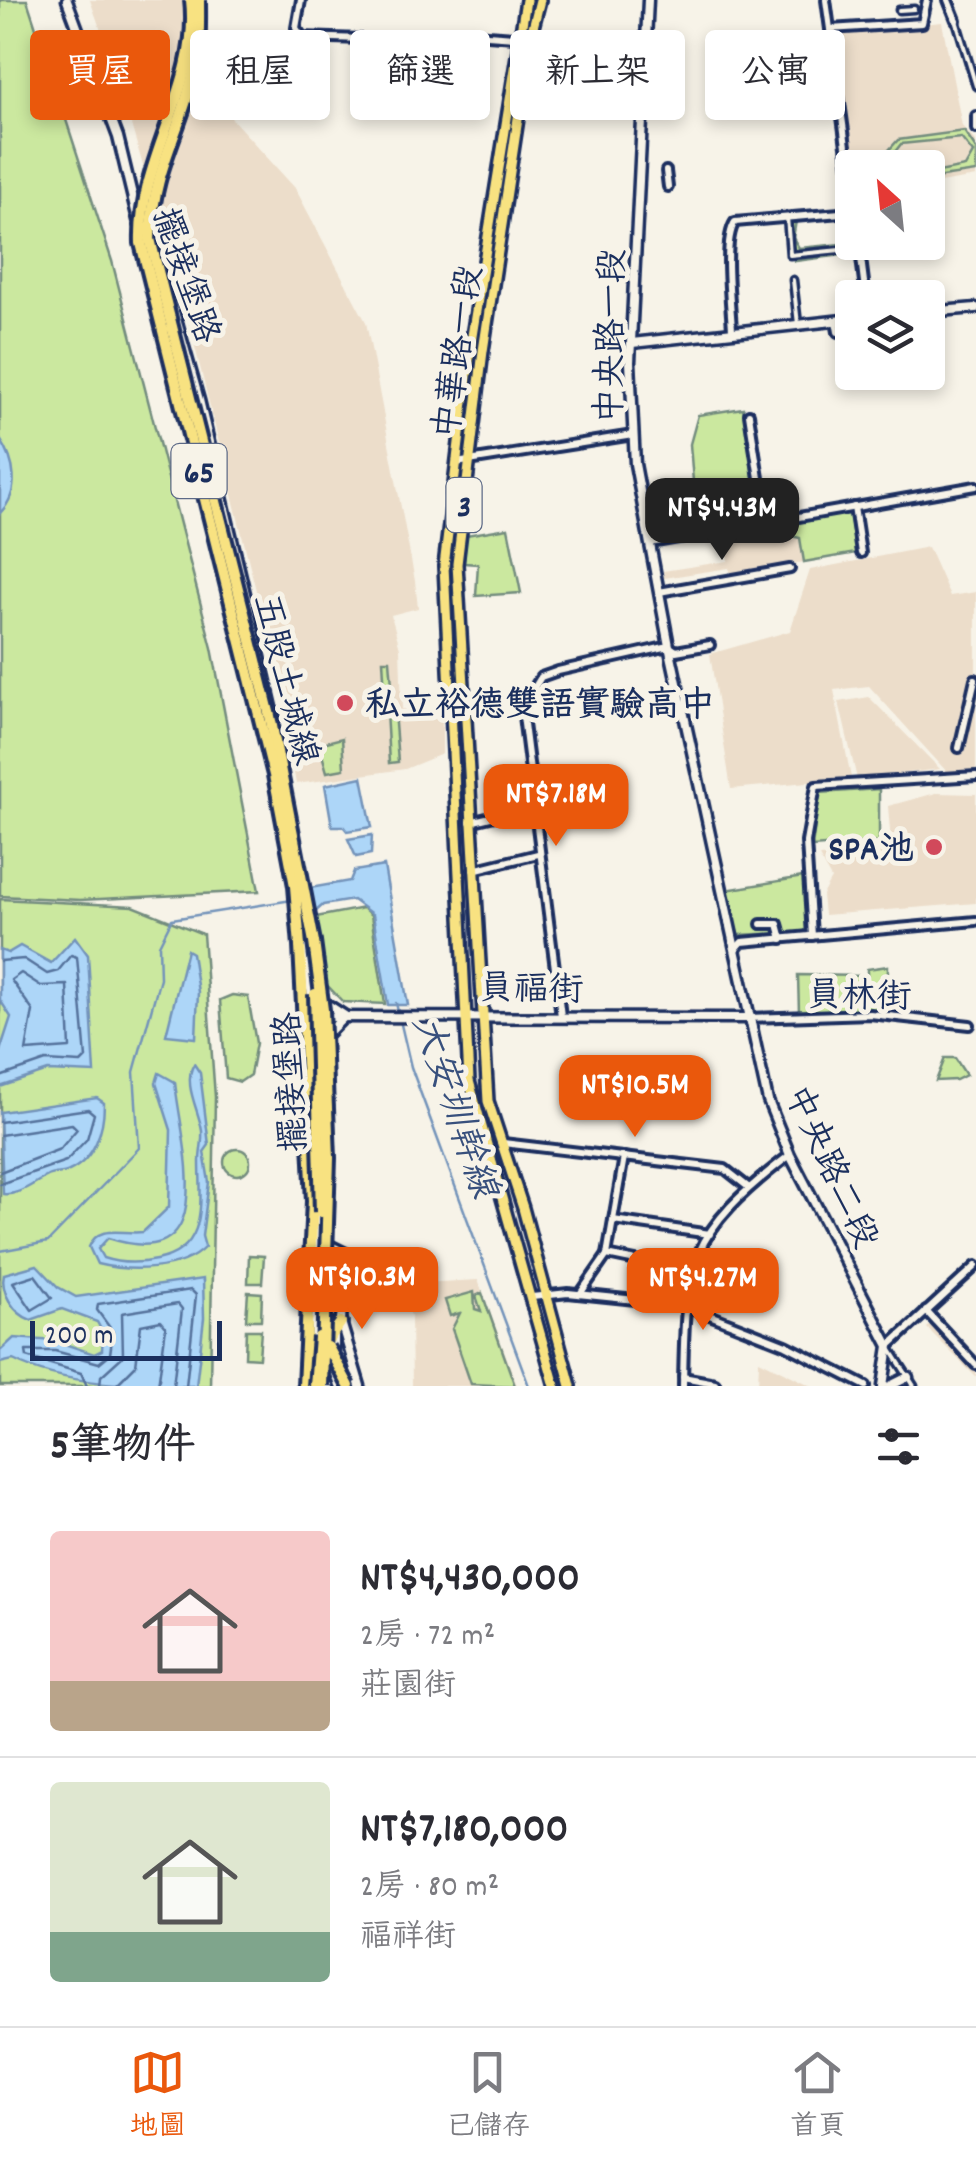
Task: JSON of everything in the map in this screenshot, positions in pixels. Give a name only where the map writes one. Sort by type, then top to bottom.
[{"type":"highway","name":"五股土城線","points":[[191,0],[186,68],[150,164],[143,198],[141,243],[266,738],[295,886],[312,1201],[304,1386]]},
{"type":"highway","name":"五股土城線","points":[[199,0],[196,63],[161,162],[152,200],[150,239],[270,716],[314,942],[323,1010],[329,1158],[323,1247],[325,1386]]},
{"type":"highway","points":[[314,942],[322,1220],[318,1341],[325,1386]]},
{"type":"highway","points":[[300,946],[314,1020]]},
{"type":"highway","points":[[314,1386],[323,1247]]},
{"type":"highway","points":[[320,1313],[329,1352],[349,1386]]},
{"type":"highway","points":[[325,1386],[325,1345],[338,1324]]},
{"type":"main road","name":"中華路一段","points":[[520,30],[526,0]]},
{"type":"main road","name":"中華路一段","points":[[532,30],[540,0]]},
{"type":"main road","name":"中華路一段","points":[[465,1014],[444,566],[510,93]]},
{"type":"main road","name":"中華路一段","points":[[480,1014],[457,564],[518,120]]},
{"type":"main road","name":"3","points":[[465,1014],[475,1115],[506,1203],[556,1386]]},
{"type":"main road","name":"3","points":[[480,1014],[488,1101],[571,1386]]},
{"type":"street","points":[[298,30],[301,0]]},
{"type":"street","name":"中央路一段","points":[[647,30],[648,0]]},
{"type":"street","points":[[826,0],[847,150]]},
{"type":"street","points":[[830,29],[922,23],[927,0]]},
{"type":"street","points":[[948,0],[976,86]]},
{"type":"street","name":"擺接堡路","points":[[69,2],[118,138],[280,778],[300,892],[318,1053],[323,1247]]},
{"type":"street","points":[[899,10],[914,9]]},
{"type":"street","points":[[330,38],[392,40],[461,33],[510,37]]},
{"type":"street","points":[[976,116],[976,129]]},
{"type":"street","name":"中央路一段","points":[[643,120],[632,343],[633,436],[687,729]]},
{"type":"street","points":[[666,171],[668,187]]},
{"type":"street","name":"擺接堡路","points":[[134,200],[174,306],[236,550],[273,699],[280,778]]},
{"type":"street","points":[[732,330],[730,234],[735,222],[835,213]]},
{"type":"street","points":[[787,216],[790,256],[835,249]]},
{"type":"street","points":[[793,280],[798,324]]},
{"type":"street","points":[[945,311],[976,308]]},
{"type":"street","points":[[632,343],[835,320]]},
{"type":"street","points":[[749,414],[766,523]]},
{"type":"street","points":[[456,464],[633,436]]},
{"type":"street","points":[[650,543],[976,486]]},
{"type":"street","points":[[854,507],[860,552]]},
{"type":"street","points":[[225,554],[236,550]]},
{"type":"street","points":[[659,592],[790,570]]},
{"type":"street","points":[[561,1016],[522,708],[541,677],[669,646],[676,651],[710,645]]},
{"type":"street","points":[[959,748],[975,680]]},
{"type":"street","name":"中央路二段","points":[[687,729],[768,1101],[790,1154],[889,1346]]},
{"type":"street","points":[[812,936],[806,842],[812,791],[816,786],[976,776]]},
{"type":"street","points":[[469,823],[507,813]]},
{"type":"street","points":[[472,870],[538,854]]},
{"type":"street","points":[[734,950],[742,942],[976,921]]},
{"type":"street","points":[[761,924],[778,924],[782,939]]},
{"type":"street","points":[[312,989],[345,1016],[328,1030],[318,1053]]},
{"type":"street","name":"員福街","points":[[314,1020],[465,1014],[747,1018]]},
{"type":"street","name":"員林街","points":[[747,1018],[758,1021],[870,1014],[970,1025]]},
{"type":"street","points":[[319,1085],[338,1084]]},
{"type":"street","points":[[499,1143],[725,1169],[748,1187]]},
{"type":"street","points":[[716,1383],[683,1382],[684,1305],[689,1272],[710,1234],[748,1187],[790,1154]]},
{"type":"street","points":[[580,1294],[607,1255],[624,1157]]},
{"type":"street","points":[[613,1220],[710,1234]]},
{"type":"street","points":[[323,1247],[334,1244],[346,1253],[345,1285],[332,1346],[340,1386]]},
{"type":"street","points":[[607,1255],[689,1272]]},
{"type":"street","points":[[908,1377],[887,1386],[889,1346],[976,1266]]},
{"type":"street","points":[[532,1296],[580,1294],[684,1305],[786,1344],[866,1386]]},
{"type":"street","points":[[926,1312],[976,1364]]},
{"type":"street","points":[[338,1324],[360,1386]]},
{"type":"street","points":[[889,1346],[914,1386]]},
{"type":"shaded area","points":[[90,0],[206,0],[208,30],[190,30],[190,120],[233,120],[295,188],[366,322],[418,608],[391,615],[400,648],[402,709],[442,715],[442,754],[405,769],[296,784],[284,716],[291,713],[286,689],[281,690],[190,327],[130,120],[170,120],[170,30],[101,30]]},
{"type":"shaded area","points":[[942,22],[962,126],[976,142],[976,177],[945,182],[945,150],[853,150],[845,88],[845,32]]},
{"type":"shaded area","points":[[757,528],[800,538],[804,562],[731,574],[729,568],[664,578],[663,571],[728,561],[724,534]]},
{"type":"shaded area","points":[[928,547],[950,596],[976,592],[976,772],[948,773],[869,686],[834,690],[851,778],[731,789],[710,654],[790,631],[810,570]]},
{"type":"shaded area","points":[[869,697],[940,769],[857,779],[839,702]]},
{"type":"shaded area","points":[[936,793],[976,794],[976,903],[824,915],[822,895],[831,879],[819,857],[885,852],[891,857],[897,850],[891,843],[888,806]]},
{"type":"shaded area","points":[[478,1280],[517,1386],[412,1386],[411,1316],[402,1284]]},
{"type":"shaded area","points":[[938,1316],[976,1356],[976,1377],[927,1328]]},
{"type":"shaded area","points":[[759,1360],[812,1386],[758,1386]]},
{"type":"green space","points":[[0,0],[27,0],[37,30],[30,30],[30,120],[66,120],[112,261],[212,648],[259,891],[80,900],[0,896]]},
{"type":"green space","points":[[964,131],[976,149],[976,172],[945,177],[945,171],[965,167],[973,153],[961,138],[901,144],[896,150],[889,150],[898,140]]},
{"type":"green space","points":[[796,221],[793,238],[799,248],[835,244],[835,256],[795,261],[794,251],[787,251],[784,223]]},
{"type":"green space","points":[[743,408],[759,516],[661,534],[656,502],[694,494],[690,444],[698,415]]},
{"type":"green space","points":[[849,512],[856,553],[804,562],[800,538],[757,528]]},
{"type":"green space","points":[[508,528],[521,593],[476,596],[478,564],[464,563],[466,535]]},
{"type":"green space","points":[[383,660],[390,660],[398,762],[389,763]]},
{"type":"green space","points":[[342,738],[344,769],[327,772],[319,744]]},
{"type":"green space","points":[[879,789],[879,842],[812,847],[819,793]]},
{"type":"green space","points":[[803,877],[809,927],[804,932],[738,935],[726,890]]},
{"type":"green space","points":[[0,899],[133,906],[203,934],[215,1097],[210,1386],[0,1386]]},
{"type":"green space","points":[[363,908],[371,915],[385,1004],[343,1002],[326,984],[316,917]]},
{"type":"green space","points":[[888,966],[887,1009],[799,1013],[798,975],[867,976],[867,969]]},
{"type":"green space","points":[[232,995],[248,997],[256,1043],[250,1075],[240,1082],[226,1078],[220,1000]]},
{"type":"green space","points":[[945,1058],[955,1058],[966,1075],[936,1081]]},
{"type":"green space","points":[[237,1149],[246,1153],[250,1162],[246,1171],[237,1175],[228,1171],[224,1162],[228,1153]]},
{"type":"green space","points":[[249,1255],[264,1256],[262,1283],[248,1283]]},
{"type":"green space","points":[[248,1292],[262,1293],[261,1320],[246,1320]]},
{"type":"green space","points":[[474,1292],[475,1309],[481,1311],[476,1296],[482,1293],[515,1386],[471,1384],[452,1329],[460,1313],[450,1316],[445,1300]]},
{"type":"green space","points":[[246,1330],[261,1330],[259,1358],[245,1357]]},
{"type":"water","points":[[0,439],[14,476],[11,496],[0,513]]},
{"type":"water","points":[[362,777],[372,827],[347,831],[343,826],[332,826],[325,785]]},
{"type":"water","points":[[372,835],[371,854],[356,857],[348,839]]},
{"type":"water","points":[[384,866],[408,1005],[388,1005],[373,915],[353,900],[323,905],[314,913],[310,888],[350,881],[354,871]]},
{"type":"water","points":[[75,937],[88,955],[95,1073],[48,1071],[0,1087],[0,1051],[11,1017],[0,1000],[0,950],[8,953],[20,946],[51,963]]},
{"type":"water","points":[[187,950],[192,953],[198,992],[196,1038],[166,1035]]},
{"type":"water","points":[[194,1064],[200,1073],[209,1145],[204,1152],[209,1182],[202,1236],[205,1247],[182,1261],[154,1268],[97,1264],[89,1247],[99,1235],[143,1232],[169,1207],[171,1130],[156,1083],[159,1073],[175,1082],[187,1168],[182,1221],[168,1238],[144,1245],[108,1238],[98,1249],[103,1258],[110,1260],[149,1261],[173,1255],[193,1235],[200,1208],[202,1135],[190,1088]]},
{"type":"water","points":[[97,1098],[104,1103],[102,1123],[85,1159],[69,1171],[3,1194],[0,1112]]},
{"type":"water","points":[[37,1265],[58,1287],[76,1297],[203,1279],[204,1318],[196,1386],[101,1383],[55,1375],[13,1360],[0,1363],[0,1351],[14,1338],[56,1341],[94,1354],[102,1350],[103,1333],[97,1322],[62,1309],[31,1320],[14,1308],[6,1295],[4,1274]]},
{"type":"waterway","points":[[0,1251],[48,1242],[139,1148],[134,1072],[160,978],[159,945],[172,919],[292,900]]},
{"type":"waterway","name":"大安圳幹線","points":[[396,1003],[411,1067],[529,1386]]},
{"type":"place","name":"私立裕德雙語實驗高中","points":[[345,703]]},
{"type":"place","name":"SPA池","points":[[934,847]]}]
